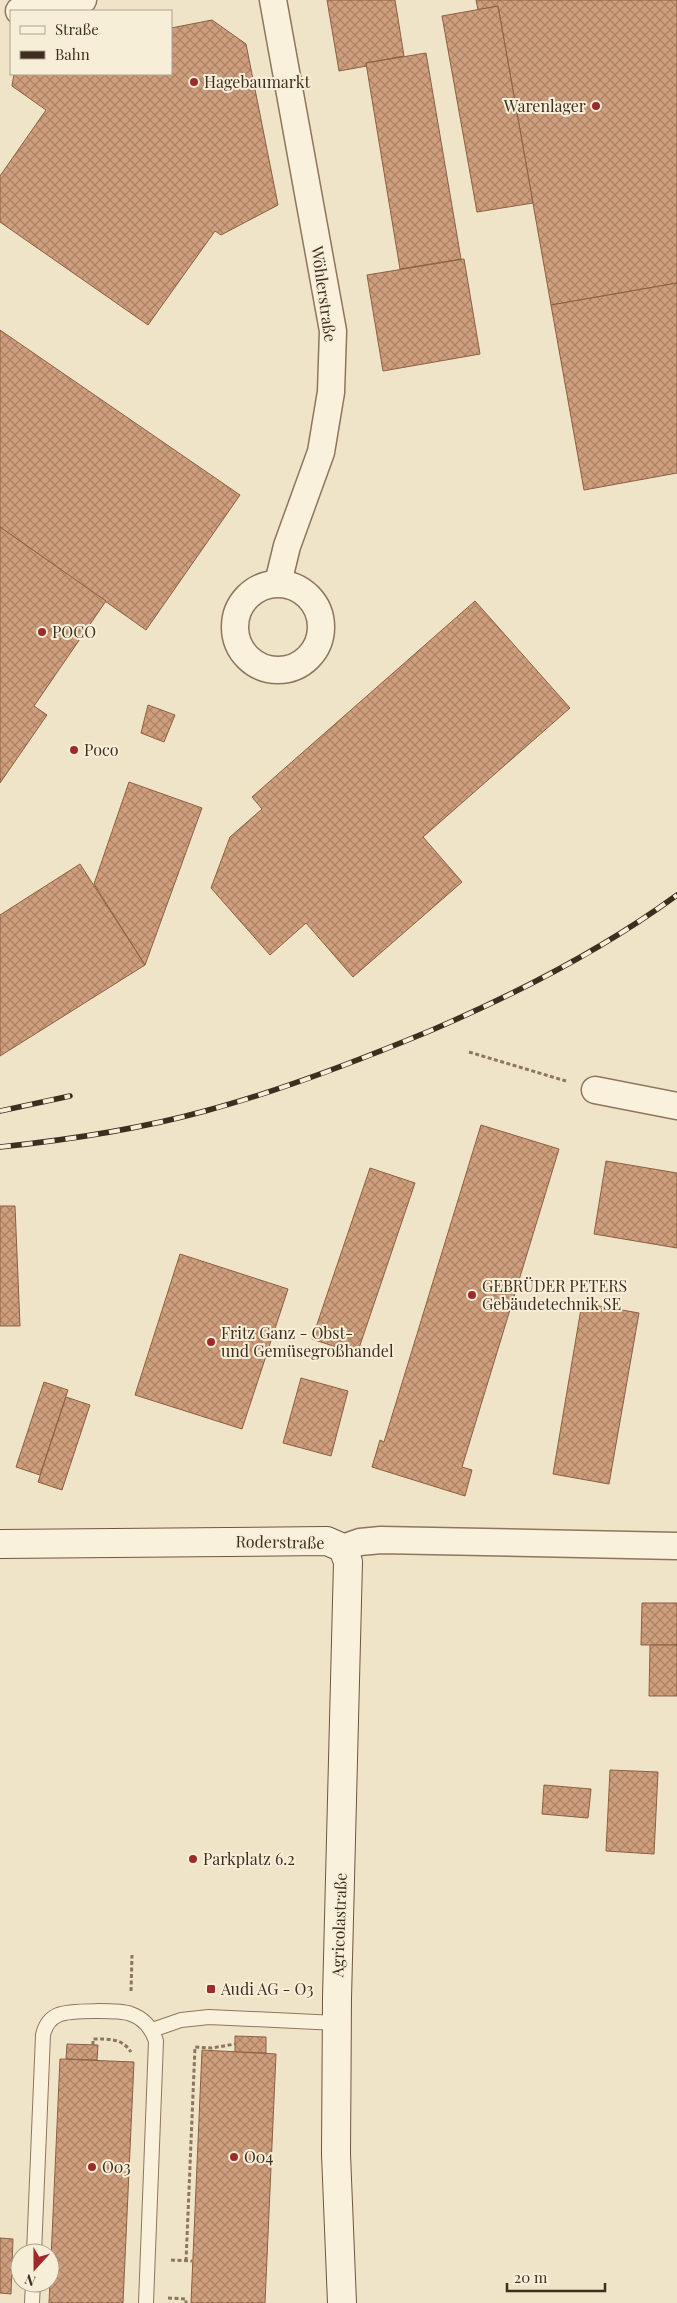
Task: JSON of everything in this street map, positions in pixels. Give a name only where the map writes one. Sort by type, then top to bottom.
[{"type":"street","points":[[25,10],[83,0]]},
{"type":"street","name":"Wöhlerstraße","points":[[273,0],[333,331],[331,392],[321,452],[287,546],[278,583]]},
{"type":"street","points":[[596,1090],[677,1106]]},
{"type":"street","name":"Roderstraße","points":[[0,1544],[327,1540],[343,1548],[360,1542],[381,1540],[677,1546]]},
{"type":"street","name":"Agricolastraße","points":[[342,2303],[336,2154],[337,2023],[348,1562],[343,1548]]},
{"type":"lane","points":[[34,2243],[43,2035],[46,2026],[51,2019],[66,2012],[124,2013],[136,2016],[146,2022],[152,2030],[156,2042],[146,2303]]},
{"type":"lane","points":[[152,2030],[181,2020],[209,2017],[337,2023]]},
{"type":"path","points":[[470,1052],[596,1090]]},
{"type":"path","points":[[132,1955],[132,1977]]},
{"type":"path","points":[[186,2261],[195,2047],[212,2048],[235,2044]]},
{"type":"building","points":[[327,0],[395,0],[404,56],[366,63],[367,66],[339,71]]},
{"type":"building","name":"Warenlager","points":[[476,0],[677,0],[677,283],[551,305],[498,6],[478,10]]},
{"type":"building","points":[[498,6],[533,203],[477,212],[442,16]]},
{"type":"building","points":[[212,20],[246,44],[278,205],[221,235],[215,231],[148,325],[0,222],[0,176],[46,110],[12,86],[14,75],[172,75],[172,28]]},
{"type":"building","points":[[426,53],[461,259],[400,269],[366,63]]},
{"type":"building","points":[[464,259],[480,354],[383,371],[367,275]]},
{"type":"building","points":[[677,283],[677,473],[584,490],[551,305]]},
{"type":"building","points":[[0,330],[240,495],[146,630],[0,527]]},
{"type":"building","name":"POCO","points":[[0,527],[106,601],[34,706],[47,715],[0,783]]},
{"type":"building","points":[[475,601],[570,708],[423,837],[462,882],[353,977],[306,923],[270,955],[211,888],[230,837],[262,809],[252,797]]},
{"type":"building","points":[[148,705],[175,715],[164,742],[141,733]]},
{"type":"building","points":[[129,782],[202,808],[145,965],[94,884]]},
{"type":"building","points":[[80,864],[145,965],[0,1056],[0,915]]},
{"type":"building","name":"GEBRÜDER PETERS Gebäudetechnik SE","points":[[481,1125],[559,1149],[462,1467],[472,1470],[465,1496],[372,1467],[380,1440],[384,1442]]},
{"type":"building","points":[[606,1161],[677,1173],[677,1248],[594,1234]]},
{"type":"building","points":[[370,1168],[415,1183],[357,1354],[312,1339]]},
{"type":"building","points":[[0,1206],[15,1206],[20,1326],[0,1326]]},
{"type":"building","name":"Fritz Ganz - Obst- und Gemüsegroßhandel","points":[[180,1254],[288,1289],[242,1429],[135,1395]]},
{"type":"building","points":[[582,1303],[639,1313],[609,1484],[553,1474]]},
{"type":"building","points":[[301,1378],[348,1391],[331,1456],[283,1443]]},
{"type":"building","points":[[44,1382],[68,1390],[40,1475],[16,1467]]},
{"type":"building","points":[[66,1397],[90,1405],[62,1490],[38,1482]]},
{"type":"building","points":[[642,1603],[677,1603],[677,1645],[641,1645]]},
{"type":"building","points":[[650,1645],[677,1645],[677,1696],[649,1696]]},
{"type":"building","points":[[610,1770],[658,1772],[654,1854],[606,1851]]},
{"type":"building","points":[[544,1785],[591,1789],[588,1818],[542,1814]]},
{"type":"building","points":[[235,2036],[266,2037],[266,2053],[235,2052]]},
{"type":"building","points":[[67,2044],[98,2045],[97,2060],[66,2059]]},
{"type":"building","name":"O04","points":[[202,2050],[276,2054],[265,2303],[191,2303]]},
{"type":"building","name":"O03","points":[[60,2059],[134,2062],[123,2303],[49,2303],[49,2293],[60,2293],[60,2243],[52,2243]]},
{"type":"building","points":[[0,2238],[13,2239],[13,2243],[10,2243],[11,2294],[0,2293]]},
{"type":"railway","points":[[0,1147],[77,1137],[155,1123],[233,1103],[320,1074],[432,1030],[528,986],[619,934],[677,895]]},
{"type":"railway","points":[[0,1111],[70,1096]]},
{"type":"place","name":"Hagebaumarkt","points":[[194,82]]},
{"type":"place","name":"Warenlager","points":[[596,106]]},
{"type":"place","name":"POCO","points":[[42,632]]},
{"type":"place","name":"Poco","points":[[74,750]]},
{"type":"place","name":"GEBRÜDER PETERS Gebäudetechnik SE","points":[[472,1295]]},
{"type":"place","name":"Fritz Ganz - Obst- und Gemüsegroßhandel","points":[[211,1342]]},
{"type":"place","name":"Parkplatz 6.2","points":[[193,1859]]},
{"type":"place","name":"Audi AG - O3","points":[[211,1989]]},
{"type":"place","name":"O04","points":[[234,2157]]},
{"type":"place","name":"O03","points":[[92,2167]]}]
